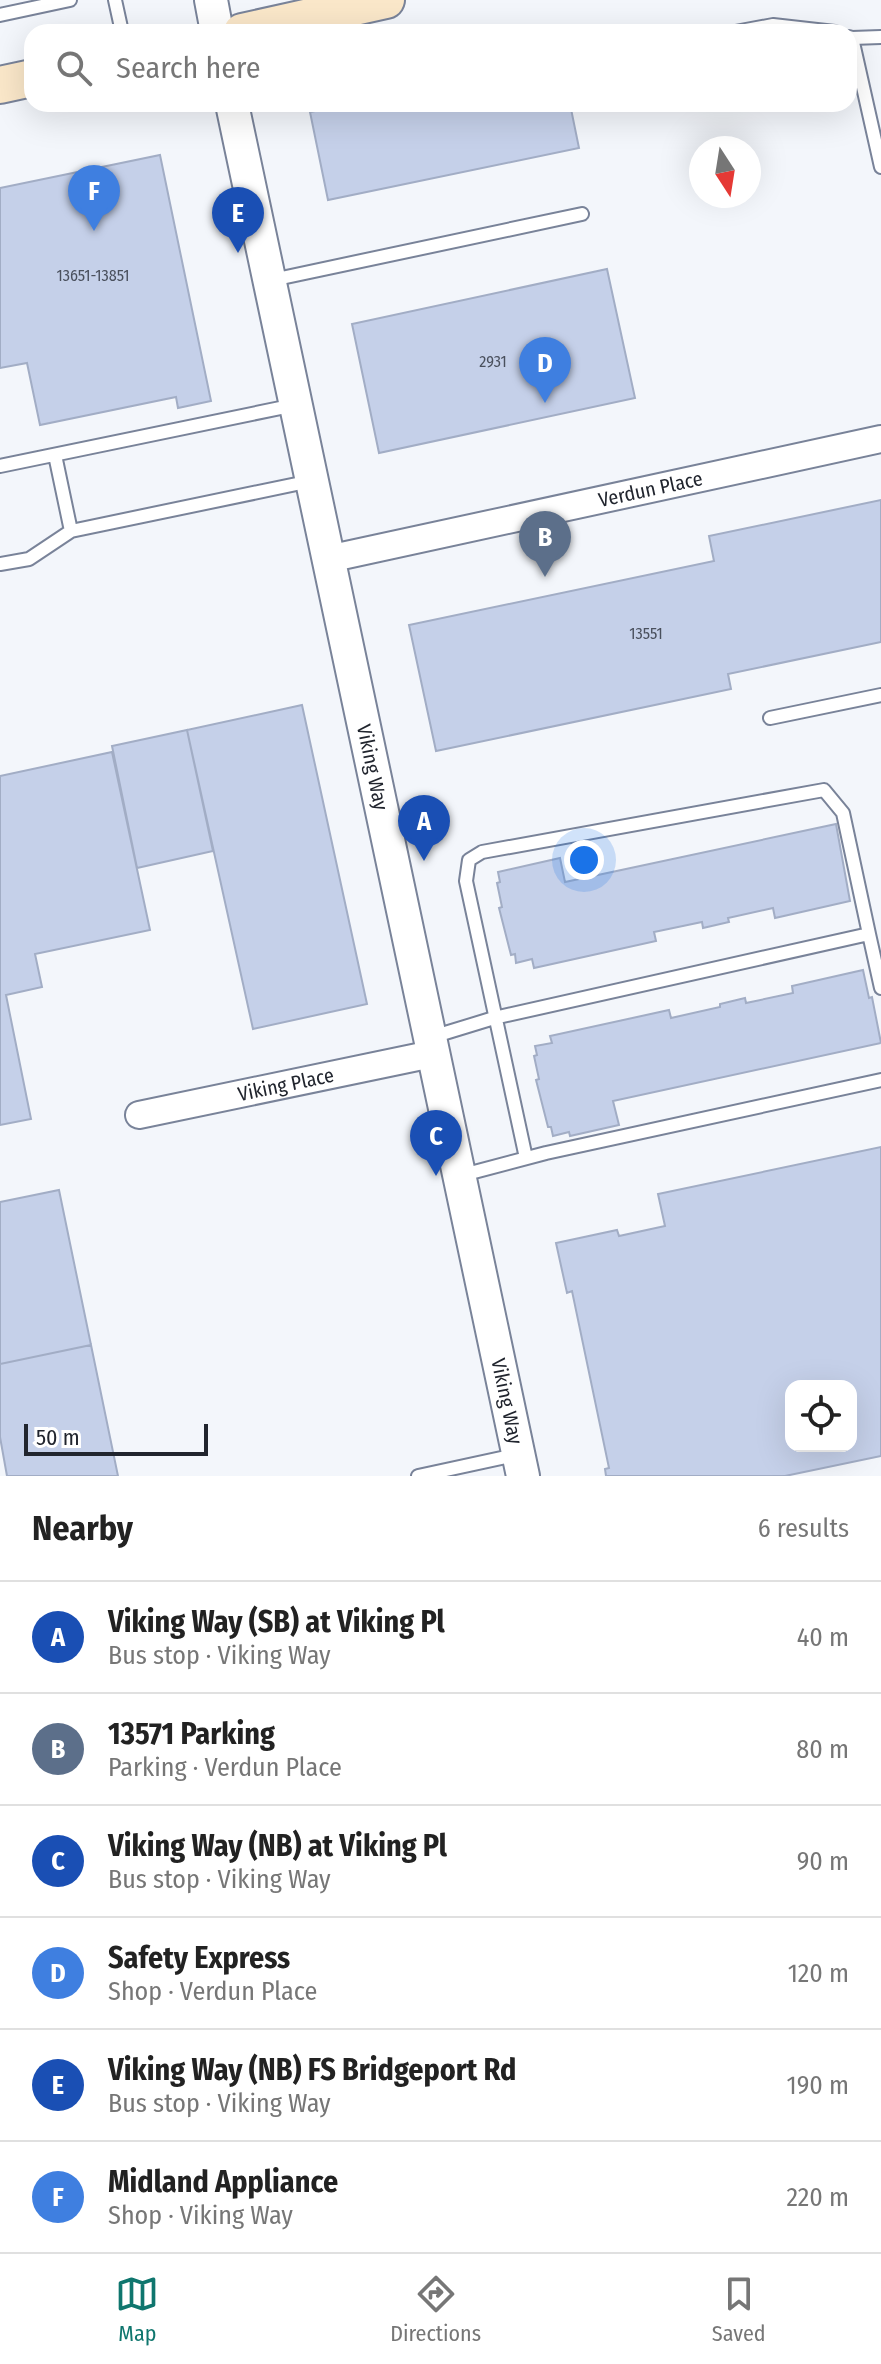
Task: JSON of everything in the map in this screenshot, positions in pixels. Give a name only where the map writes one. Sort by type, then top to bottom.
[{"type":"main road","points":[[278,24],[386,0]]},
{"type":"main road","points":[[0,85],[24,80]]},
{"type":"street","points":[[211,0],[216,24]]},
{"type":"street","name":"Viking Way","points":[[234,112],[521,1465]]},
{"type":"street","name":"Verdun Place","points":[[328,559],[881,439]]},
{"type":"street","name":"Viking Place","points":[[139,1115],[431,1046]]},
{"type":"lane","points":[[0,15],[70,0]]},
{"type":"lane","points":[[115,0],[120,24]]},
{"type":"lane","points":[[857,37],[881,37]]},
{"type":"lane","points":[[857,66],[881,167]]},
{"type":"lane","points":[[269,280],[582,214]]},
{"type":"lane","points":[[0,466],[295,405]]},
{"type":"lane","points":[[55,455],[71,531]]},
{"type":"lane","points":[[0,564],[29,559],[71,531],[311,480]]},
{"type":"lane","points":[[770,718],[881,695]]},
{"type":"lane","points":[[526,1158],[466,881],[469,860],[482,852],[824,790],[843,813],[881,988]]},
{"type":"lane","points":[[431,1046],[494,1018],[869,934]]},
{"type":"lane","points":[[458,1176],[526,1158],[881,1080]]},
{"type":"lane","points":[[418,1476],[521,1465]]},
{"type":"building","points":[[310,112],[572,112],[579,148],[328,200]]},
{"type":"building","points":[[160,155],[211,401],[178,408],[176,397],[40,425],[27,363],[0,368],[0,188]]},
{"type":"building","points":[[607,269],[635,398],[379,453],[352,324]]},
{"type":"building","points":[[881,500],[881,642],[728,674],[731,689],[436,751],[409,625],[714,561],[709,536]]},
{"type":"building","points":[[302,705],[367,1004],[253,1029],[187,730]]},
{"type":"building","points":[[187,730],[213,851],[137,868],[112,746]]},
{"type":"building","points":[[112,752],[150,930],[35,954],[42,987],[6,995],[31,1119],[0,1125],[0,776]]},
{"type":"building","points":[[836,824],[850,901],[775,918],[773,908],[728,918],[729,922],[703,928],[702,922],[654,932],[656,941],[534,968],[532,959],[516,963],[515,954],[511,955],[499,908],[502,907],[498,872],[560,858],[565,882]]},
{"type":"building","points":[[863,970],[881,1043],[613,1101],[619,1125],[570,1136],[569,1132],[553,1136],[551,1127],[548,1127],[536,1080],[539,1079],[534,1056],[537,1055],[535,1046],[552,1043],[550,1036],[669,1010],[671,1018],[745,998],[746,1003],[793,993],[792,986]]},
{"type":"building","points":[[881,1147],[881,1456],[785,1476],[606,1476],[605,1469],[609,1468],[572,1291],[567,1293],[556,1243],[617,1230],[619,1236],[665,1226],[658,1194]]},
{"type":"building","points":[[59,1190],[91,1345],[0,1364],[0,1202]]},
{"type":"building","points":[[91,1345],[118,1476],[7,1476],[0,1437],[0,1364]]},
{"type":"place","name":"Midland Appliance","points":[[94,231]]},
{"type":"place","name":"Viking Way (NB) FS Bridgeport Rd","points":[[238,253]]},
{"type":"place","name":"Safety Express","points":[[545,403]]},
{"type":"place","name":"13571 Parking","points":[[545,577]]},
{"type":"place","name":"Viking Way (SB) at Viking Pl","points":[[424,861]]},
{"type":"place","name":"Viking Way (NB) at Viking Pl","points":[[436,1176]]}]
